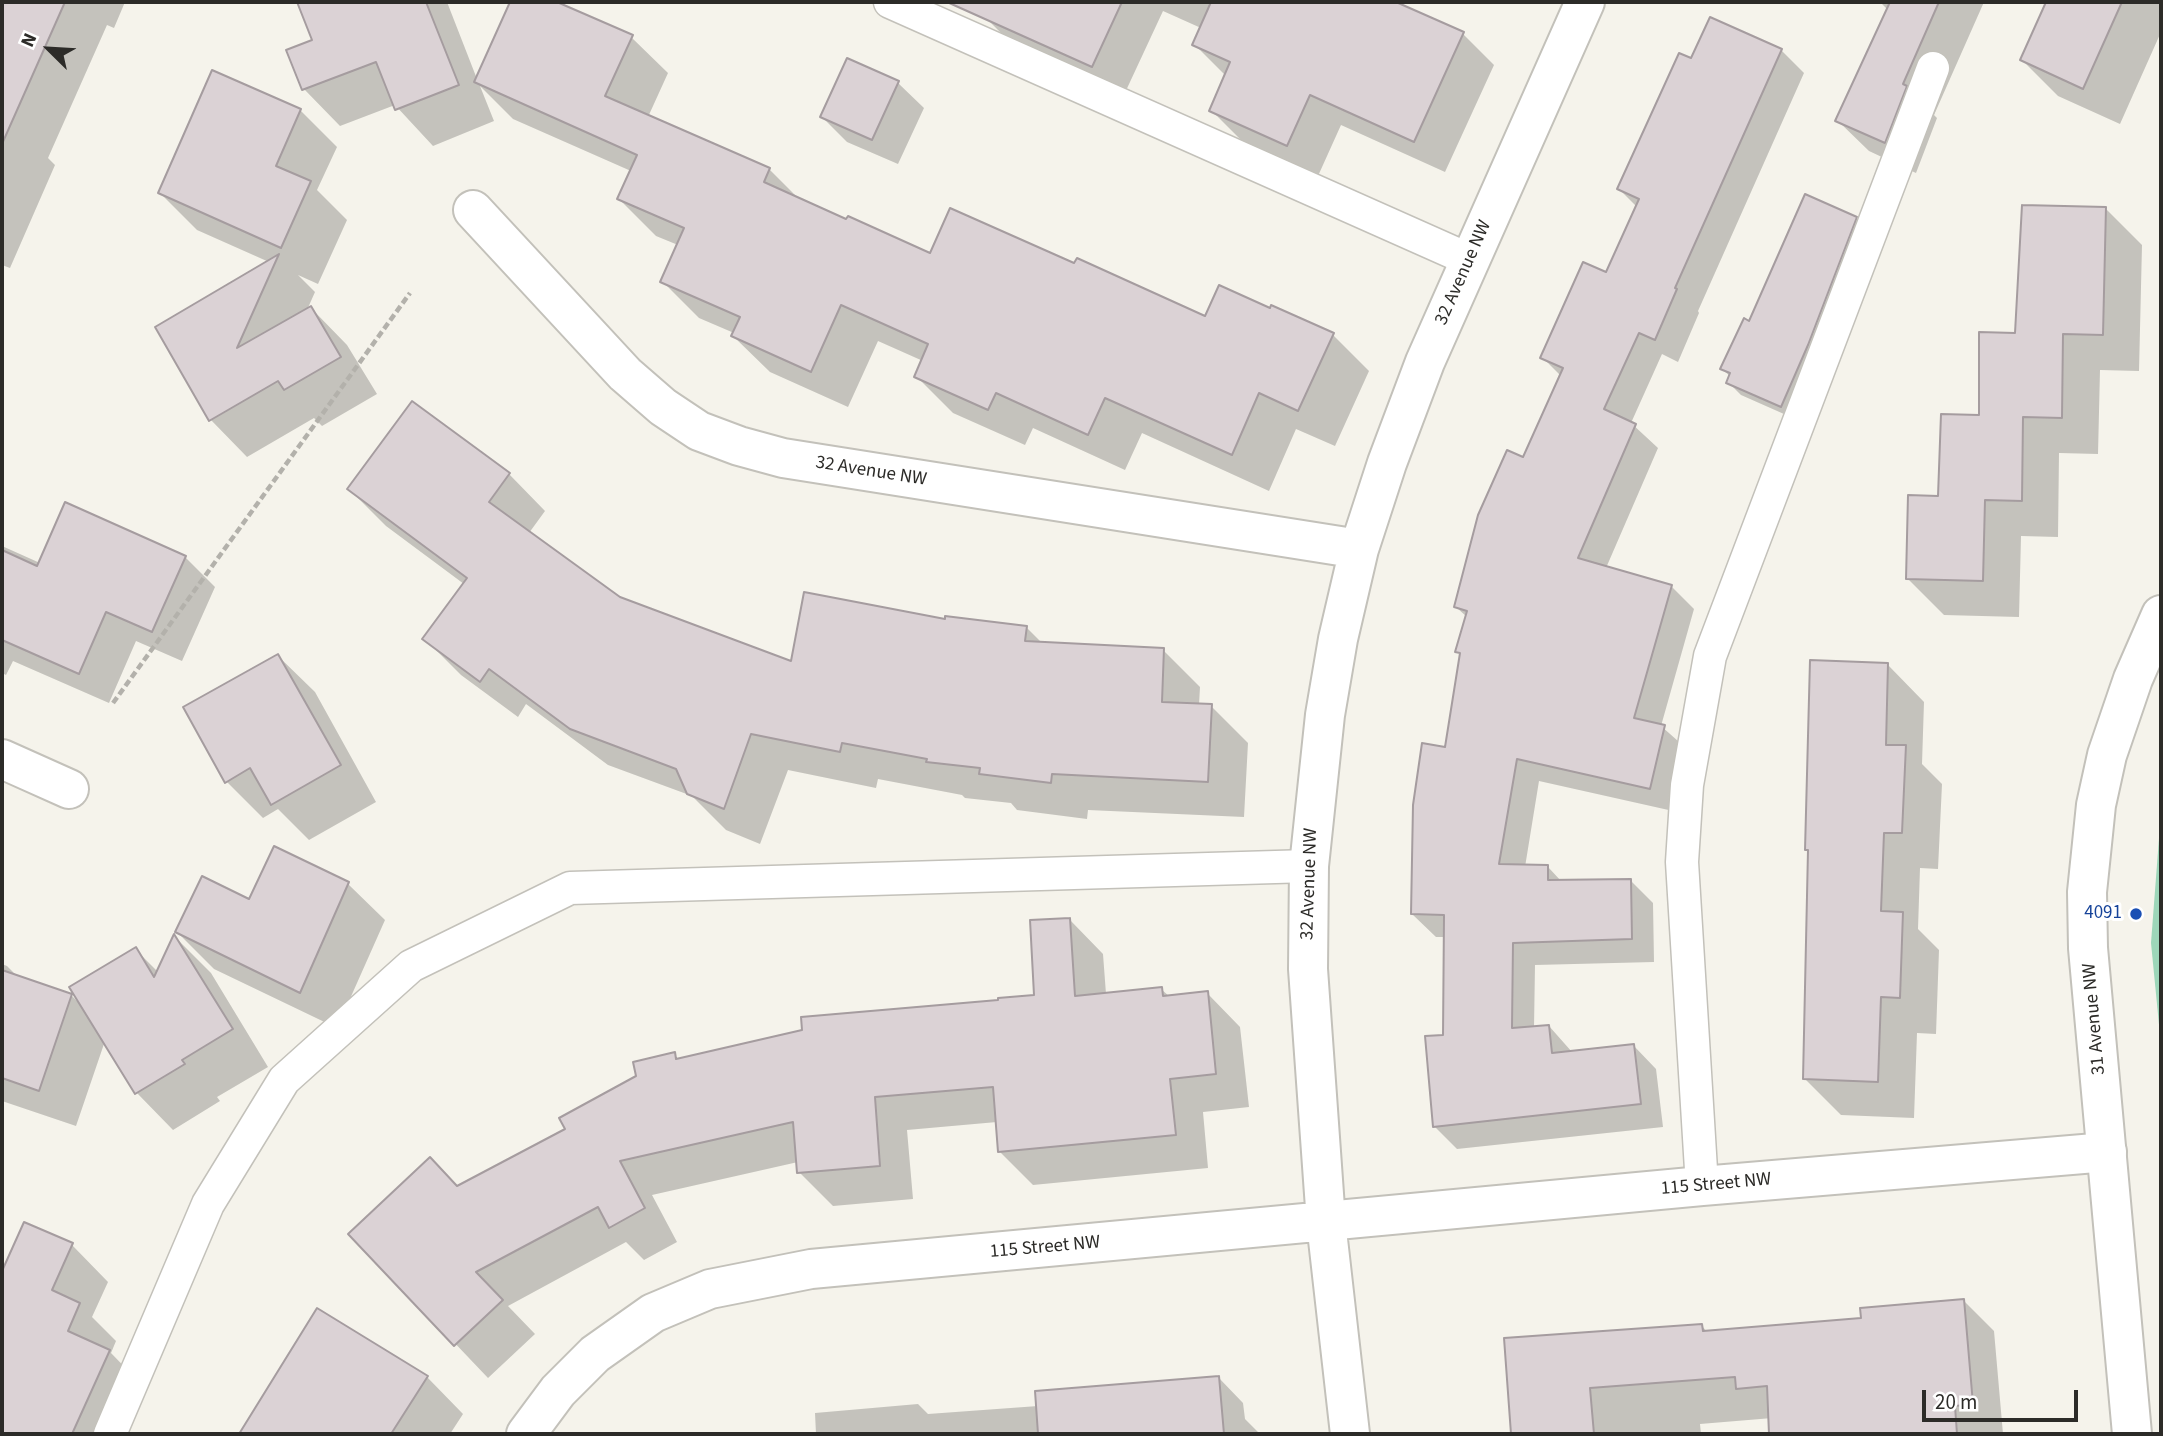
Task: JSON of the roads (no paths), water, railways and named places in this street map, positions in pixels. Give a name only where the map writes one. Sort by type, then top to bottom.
[{"type":"street","name":"32 Avenue NW","points":[[1326,1222],[1308,970],[1309,866],[1325,715],[1338,639],[1359,549],[1387,463],[1416,387],[1469,260],[1585,2]]},
{"type":"street","name":"32 Avenue NW","points":[[473,210],[625,374],[663,407],[699,432],[783,458],[1359,549]]},
{"type":"street","name":"31 Avenue NW","points":[[2132,1434],[2088,948],[2087,892],[2096,805],[2107,755],[2133,679],[2161,615]]},
{"type":"street","points":[[2,759],[69,789]]},
{"type":"street","name":"115 Street NW","points":[[526,1434],[558,1391],[595,1354],[635,1325],[677,1301],[710,1289],[765,1277],[811,1269],[1702,1186],[2106,1152]]},
{"type":"street","points":[[1326,1222],[1350,1434]]},
{"type":"lane","points":[[890,2],[1469,260]]},
{"type":"lane","points":[[1702,1186],[1682,862],[1687,785],[1710,656],[1933,68]]},
{"type":"lane","points":[[110,1434],[208,1203],[284,1080],[411,966],[570,888],[1309,866]]},
{"type":"place","name":"4091","points":[[2136,914]]}]
